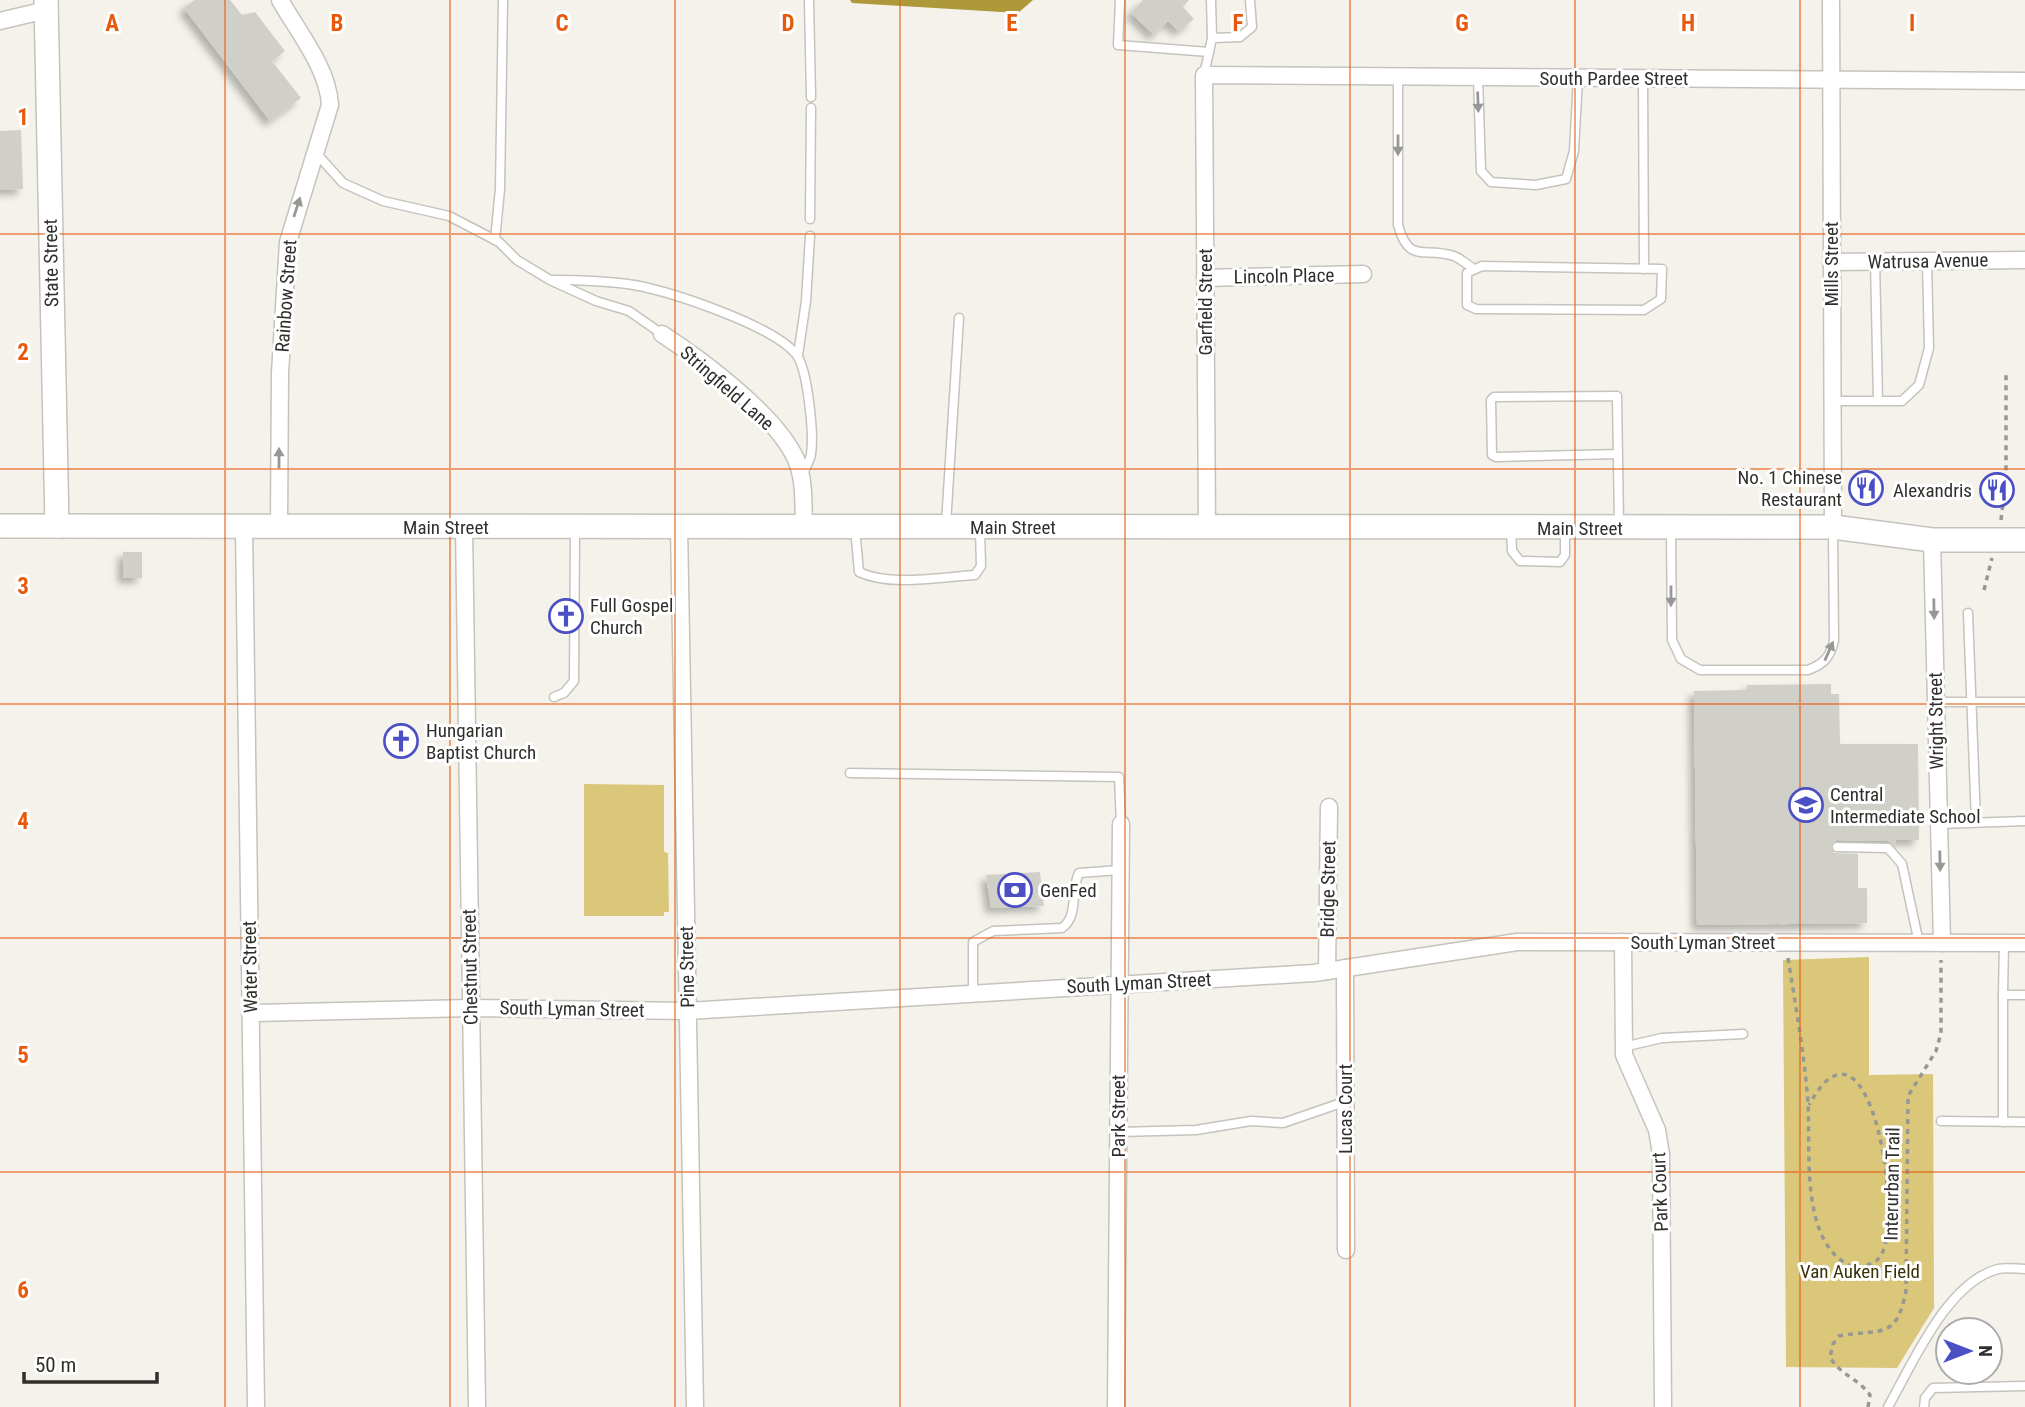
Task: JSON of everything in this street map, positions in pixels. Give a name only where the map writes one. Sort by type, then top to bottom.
[{"type":"main road","name":"State Street","points":[[46,5],[57,526]]},
{"type":"main road","name":"Main Street","points":[[0,526],[1833,527],[1932,540],[2025,540]]},
{"type":"street","name":"Rainbow Street","points":[[279,526],[280,373],[288,242],[326,127],[329,89],[280,0]]},
{"type":"street","name":"Mills Street","points":[[1831,0],[1833,527]]},
{"type":"street","points":[[0,21],[46,5]]},
{"type":"street","name":"South Pardee Street","points":[[1203,75],[2025,81]]},
{"type":"street","name":"Garfield Street","points":[[1203,75],[1207,528]]},
{"type":"street","name":"Watrusa Avenue","points":[[1831,262],[2025,260]]},
{"type":"street","name":"Lincoln Place","points":[[1205,278],[1363,274]]},
{"type":"street","name":"Stringfield Lane","points":[[662,334],[754,408],[789,445],[802,478],[804,526]]},
{"type":"street","name":"Water Street","points":[[244,527],[256,1407]]},
{"type":"street","name":"Chestnut Street","points":[[464,527],[477,1407]]},
{"type":"street","name":"Pine Street","points":[[679,527],[695,1407]]},
{"type":"street","name":"Wright Street","points":[[1932,540],[1942,943]]},
{"type":"street","name":"Bridge Street","points":[[1327,971],[1329,807]]},
{"type":"street","name":"Park Street","points":[[1116,1407],[1121,824]]},
{"type":"street","name":"South Lyman Street","points":[[250,1013],[471,1008],[688,1011],[1327,971],[1517,942],[2025,943]]},
{"type":"street","name":"Park Court","points":[[1623,942],[1623,1047],[1631,1077],[1657,1130],[1661,1154],[1663,1407]]},
{"type":"street","name":"Lucas Court","points":[[1345,968],[1346,1250]]},
{"type":"lane","points":[[495,240],[500,189],[503,0]]},
{"type":"lane","points":[[809,0],[811,97]]},
{"type":"lane","points":[[1119,0],[1118,45],[1209,52]]},
{"type":"lane","points":[[1203,75],[1212,38],[1211,0]]},
{"type":"lane","points":[[1212,38],[1240,37],[1252,27],[1250,0]]},
{"type":"lane","points":[[1398,76],[1398,225],[1403,242],[1415,253],[1454,256],[1473,268]]},
{"type":"lane","points":[[1478,77],[1481,171],[1491,182],[1536,185],[1566,179],[1574,151],[1578,78]]},
{"type":"lane","points":[[1643,79],[1644,269]]},
{"type":"lane","points":[[810,219],[811,108]]},
{"type":"lane","points":[[316,153],[343,183],[383,201],[449,216],[495,240],[517,260],[550,280],[596,301],[629,311],[662,334]]},
{"type":"lane","points":[[802,478],[811,454],[808,396],[798,355],[806,301],[810,236]]},
{"type":"lane","points":[[1875,261],[1878,401]]},
{"type":"lane","points":[[1832,401],[1902,401],[1919,385],[1929,348],[1927,261]]},
{"type":"lane","points":[[1497,266],[1644,269],[1662,269],[1661,299],[1644,310],[1493,311],[1467,305],[1467,273],[1473,268],[1497,266]]},
{"type":"lane","points":[[550,280],[593,280],[636,286],[723,313],[774,336],[798,355]]},
{"type":"lane","points":[[946,527],[959,318]]},
{"type":"lane","points":[[1618,454],[1496,457],[1492,454],[1491,400],[1494,397],[1617,396],[1618,454],[1619,528]]},
{"type":"lane","points":[[855,526],[859,572],[870,577],[893,578],[975,575],[981,566],[980,527]]},
{"type":"lane","points":[[554,697],[564,693],[574,681],[575,527]]},
{"type":"lane","points":[[1671,528],[1672,640],[1681,659],[1700,670],[1808,670],[1820,666],[1830,656],[1834,641],[1833,527]]},
{"type":"lane","points":[[1511,528],[1512,551],[1520,561],[1560,562],[1565,555],[1565,528]]},
{"type":"lane","points":[[1968,613],[1976,822]]},
{"type":"lane","points":[[1936,702],[2025,702]]},
{"type":"lane","points":[[850,773],[1119,777],[1121,824]]},
{"type":"lane","points":[[1939,824],[2025,821]]},
{"type":"lane","points":[[1837,847],[1888,848],[1902,864],[1919,943]]},
{"type":"lane","points":[[973,993],[973,942],[993,931],[1062,929],[1072,916],[1072,886],[1079,873],[1120,870]]},
{"type":"lane","points":[[2003,1122],[2004,943]]},
{"type":"lane","points":[[2003,995],[2025,995]]},
{"type":"lane","points":[[1623,1047],[1662,1038],[1743,1034]]},
{"type":"lane","points":[[1118,1132],[1196,1130],[1251,1121],[1283,1123],[1345,1102]]},
{"type":"lane","points":[[1941,1121],[2025,1122]]},
{"type":"lane","points":[[1888,1407],[1938,1320],[1970,1282],[1999,1269],[2025,1269]]},
{"type":"lane","points":[[1924,1407],[1924,1398],[1933,1388],[2025,1386]]},
{"type":"path","points":[[1984,590],[1996,540],[2006,477],[2006,371]]},
{"type":"path","points":[[1786,942],[1809,1105],[1810,1188],[1824,1239],[1831,1254],[1854,1268],[1867,1265],[1879,1259],[1884,1247],[1887,1216],[1883,1149],[1871,1100],[1862,1085],[1842,1076],[1831,1077],[1821,1084],[1809,1105]]},
{"type":"path","name":"Interurban Trail","points":[[1868,1407],[1870,1395],[1865,1387],[1838,1370],[1830,1357],[1839,1336],[1884,1329],[1896,1324],[1901,1315],[1906,1292],[1908,1096],[1936,1051],[1941,1033],[1938,990],[1942,943]]},
{"type":"green space","points":[[584,784],[664,785],[664,852],[668,853],[669,912],[664,912],[664,916],[584,916]]},
{"type":"green space","name":"Van Auken Field","points":[[1869,957],[1869,1075],[1933,1074],[1934,1308],[1897,1368],[1786,1367],[1783,960]]},
{"type":"shaded area","points":[[850,0],[1033,0],[1018,13],[852,3]]},
{"type":"building","points":[[194,0],[230,0],[242,15],[255,12],[285,51],[272,61],[301,98],[270,121],[184,8]]},
{"type":"building","points":[[1143,0],[1189,0],[1183,7],[1194,19],[1179,31],[1168,21],[1154,35],[1131,13]]},
{"type":"building","points":[[21,130],[23,189],[0,190],[0,131]]},
{"type":"building","points":[[123,552],[142,552],[142,578],[123,578]]},
{"type":"building","name":"Central Intermediate School","points":[[1831,684],[1831,694],[1839,694],[1840,744],[1918,744],[1919,840],[1896,840],[1896,846],[1888,841],[1837,840],[1832,843],[1834,853],[1858,854],[1858,888],[1867,888],[1867,923],[1697,925],[1694,691],[1747,690],[1747,685]]},
{"type":"building","name":"GenFed","points":[[1040,872],[1044,906],[991,908],[986,875]]},
{"type":"place","name":"No. 1 Chinese Restaurant","points":[[1866,488]]},
{"type":"place","name":"Alexandris","points":[[1997,490]]},
{"type":"place","name":"Full Gospel Church","points":[[566,616]]},
{"type":"place","name":"Hungarian Baptist Church","points":[[401,741]]},
{"type":"place","name":"Central Intermediate School","points":[[1806,805]]},
{"type":"place","name":"GenFed","points":[[1015,890]]}]
